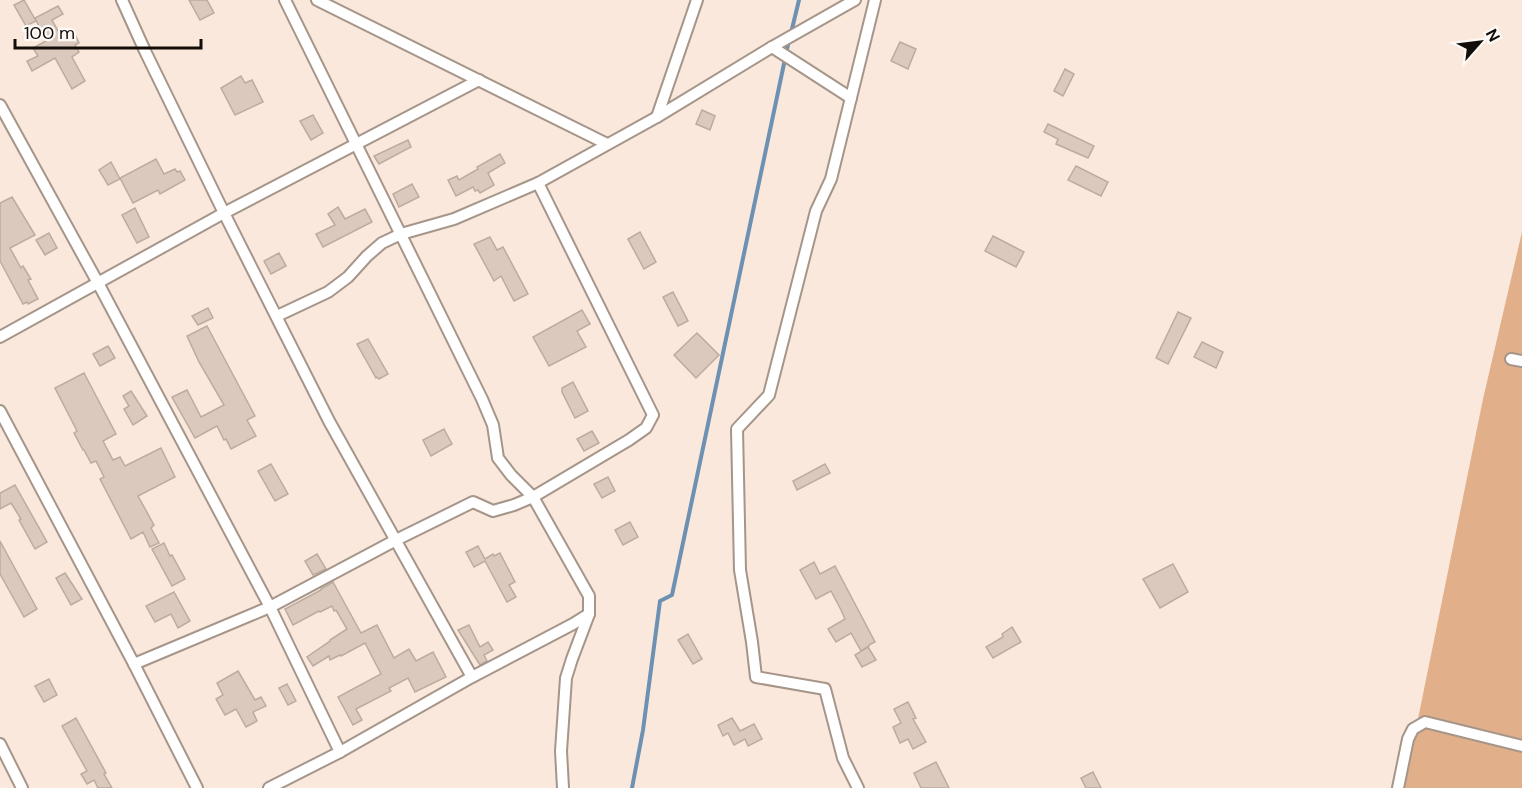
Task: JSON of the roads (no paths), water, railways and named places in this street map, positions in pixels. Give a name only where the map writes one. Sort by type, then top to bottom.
[{"type":"street","points":[[122,0],[224,213],[329,421],[472,676]]},
{"type":"street","points":[[285,0],[482,399],[493,426],[498,458],[511,475],[533,496],[589,596],[589,614],[566,678],[561,751],[563,788]]},
{"type":"street","points":[[317,0],[607,144]]},
{"type":"street","points":[[657,117],[697,0]]},
{"type":"street","points":[[277,316],[328,292],[348,277],[382,243],[401,234],[454,219],[538,183],[657,117],[855,0]]},
{"type":"street","points":[[858,788],[843,758],[825,689],[756,677],[740,570],[737,429],[769,395],[816,212],[831,179],[875,0]]},
{"type":"street","points":[[772,47],[851,98]]},
{"type":"street","points":[[0,337],[224,213],[479,80]]},
{"type":"street","points":[[0,105],[98,283],[270,607],[340,752]]},
{"type":"street","points":[[134,664],[270,607],[473,502],[493,511],[514,505],[646,428],[653,415],[538,183]]},
{"type":"street","points":[[0,411],[197,788]]},
{"type":"street","points":[[269,788],[340,752],[472,676],[589,614]]},
{"type":"street","points":[[1398,788],[1408,739],[1413,729],[1425,722],[1522,746]]},
{"type":"street","points":[[0,744],[22,788]]},
{"type":"waterway","points":[[791,33],[799,0]]},
{"type":"waterway","points":[[632,788],[643,730],[660,601],[672,595],[789,40]]}]
